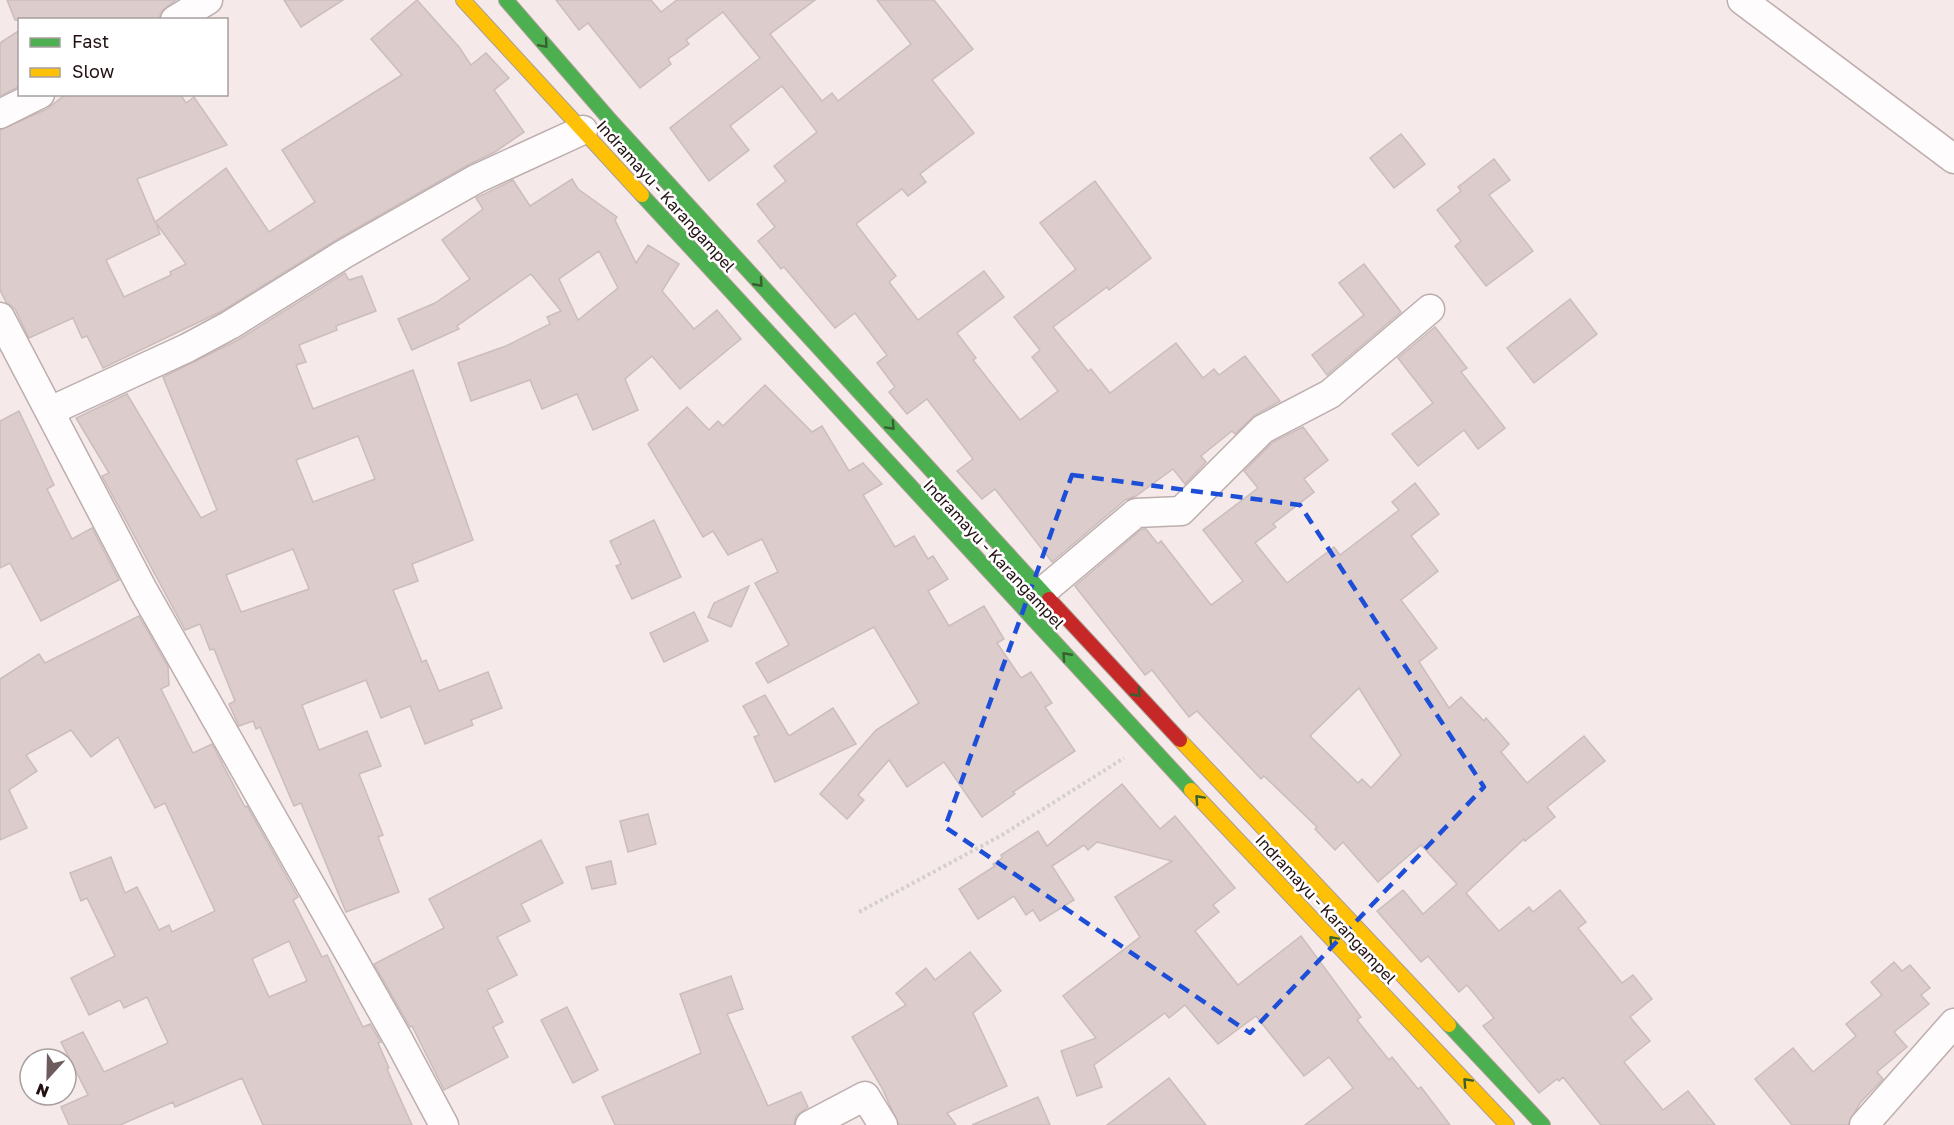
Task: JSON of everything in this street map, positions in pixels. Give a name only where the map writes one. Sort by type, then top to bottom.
[{"type":"main road","name":"Indramayu - Karangampel","points":[[463,0],[1147,743],[1507,1125]]},
{"type":"main road","name":"Indramayu - Karangampel","points":[[506,0],[611,121],[1049,599],[1543,1125]]},
{"type":"main road","points":[[781,346],[802,329]]},
{"type":"main road","points":[[1035,622],[1049,599]]},
{"type":"street","points":[[178,18],[208,0]]},
{"type":"street","points":[[1742,0],[1954,159]]},
{"type":"street","points":[[0,114],[36,96]]},
{"type":"street","points":[[50,411],[187,348],[230,325],[344,254],[477,179],[583,130]]},
{"type":"street","points":[[1049,599],[1136,513],[1181,510],[1263,429],[1330,394],[1430,309]]},
{"type":"street","points":[[0,317],[143,590],[398,1039],[444,1125]]},
{"type":"street","points":[[1864,1125],[1954,1023]]},
{"type":"street","points":[[810,1125],[865,1096],[883,1125]]},
{"type":"path","points":[[859,912],[1002,835],[1147,743]]},
{"type":"highlighted area","points":[[1072,475],[1300,505],[1484,787],[1250,1033],[945,827]]},
{"type":"building","points":[[7,0],[176,0],[161,12],[160,18],[18,18],[15,20]]},
{"type":"building","points":[[284,0],[343,0],[301,27]]},
{"type":"building","points":[[417,0],[459,47],[471,65],[486,53],[509,78],[494,90],[524,132],[495,152],[336,240],[222,311],[103,368],[87,336],[82,338],[73,318],[29,338],[15,309],[6,302],[0,290],[0,130],[47,109],[63,96],[181,96],[186,103],[194,97],[227,145],[137,179],[155,222],[226,168],[269,232],[315,202],[282,150],[402,75],[371,39]],"holes":[[[156,223],[186,264],[170,272],[171,275],[124,297],[106,260],[160,234]]]},
{"type":"building","points":[[556,0],[651,0],[661,12],[677,0],[815,0],[770,34],[822,101],[832,93],[838,101],[911,44],[877,0],[934,0],[973,49],[932,80],[974,133],[920,174],[926,182],[908,196],[902,189],[856,224],[896,276],[889,282],[918,320],[984,271],[1004,297],[957,333],[976,358],[973,360],[1020,420],[1058,391],[1032,357],[1040,350],[1014,317],[1076,269],[1040,223],[1095,181],[1151,258],[1109,290],[1107,287],[1053,327],[1088,371],[1091,369],[1110,393],[1176,343],[1203,378],[1214,369],[1219,375],[1245,356],[1280,401],[1255,415],[1235,434],[1232,431],[1201,456],[1206,462],[1185,484],[1173,469],[1136,496],[1125,500],[1052,562],[995,489],[982,499],[957,471],[973,459],[927,399],[907,414],[889,392],[895,387],[877,363],[887,355],[855,313],[835,328],[784,267],[781,269],[758,241],[775,227],[757,204],[786,181],[774,166],[817,132],[782,86],[730,126],[749,150],[709,181],[670,128],[760,58],[723,12],[686,40],[689,44],[668,59],[671,64],[640,88],[588,23],[579,30]]},
{"type":"building","points":[[18,31],[18,87],[0,96],[0,43]]},
{"type":"building","points":[[1401,134],[1425,164],[1394,188],[1370,158]]},
{"type":"building","points":[[1494,159],[1510,180],[1489,195],[1533,251],[1486,286],[1455,246],[1461,241],[1437,210],[1461,191],[1458,187]]},
{"type":"building","points":[[572,179],[578,189],[617,217],[615,220],[636,263],[648,245],[679,264],[662,291],[694,329],[717,310],[741,339],[680,389],[652,356],[625,379],[638,410],[593,430],[577,394],[542,409],[530,380],[471,401],[458,363],[506,346],[550,324],[547,317],[561,311],[531,274],[457,326],[459,329],[412,350],[398,319],[435,303],[470,279],[442,240],[483,209],[476,198],[513,180],[530,206]],"holes":[[[599,251],[618,288],[578,320],[559,279]]]},
{"type":"building","points":[[1364,264],[1401,312],[1327,375],[1312,355],[1364,315],[1339,283]]},
{"type":"building","points":[[345,273],[349,280],[362,276],[376,311],[336,326],[337,330],[299,345],[306,362],[296,365],[313,409],[413,370],[473,540],[412,564],[418,581],[393,590],[422,662],[426,660],[439,691],[488,672],[502,708],[471,720],[473,725],[425,744],[410,706],[381,718],[366,680],[302,705],[319,750],[367,731],[381,766],[359,774],[383,835],[378,837],[399,892],[346,912],[301,803],[294,806],[260,727],[256,729],[253,721],[239,726],[229,704],[235,701],[214,649],[210,650],[200,624],[185,630],[102,476],[109,473],[76,418],[127,394],[201,518],[217,510],[163,377],[238,340]],"holes":[[[358,436],[375,479],[313,502],[296,460]],[[293,549],[309,589],[241,612],[226,575]]]},
{"type":"building","points":[[1570,299],[1597,334],[1534,383],[1507,348]]},
{"type":"building","points":[[1435,327],[1467,368],[1461,372],[1505,428],[1478,449],[1464,430],[1418,466],[1392,434],[1433,403],[1398,358]]},
{"type":"building","points":[[765,385],[812,432],[822,426],[849,471],[863,463],[882,484],[863,495],[895,547],[914,536],[928,559],[933,556],[948,579],[928,591],[949,626],[984,606],[1004,639],[997,643],[1021,678],[1031,672],[1052,703],[1045,707],[1075,751],[1013,792],[1015,794],[982,817],[944,762],[907,787],[889,760],[858,795],[864,800],[847,819],[820,794],[876,730],[919,703],[874,627],[768,683],[756,663],[789,645],[755,583],[778,572],[762,539],[728,555],[713,531],[703,537],[648,444],[687,407],[709,430],[718,421],[723,426]]},
{"type":"building","points":[[19,411],[54,485],[47,489],[72,539],[92,528],[119,580],[41,621],[10,563],[0,568],[0,421]]},
{"type":"building","points":[[1303,427],[1328,460],[1304,479],[1314,492],[1273,524],[1276,527],[1255,543],[1287,583],[1334,547],[1340,555],[1399,510],[1392,502],[1415,483],[1439,514],[1411,536],[1438,571],[1401,600],[1437,648],[1419,662],[1449,708],[1461,697],[1484,721],[1486,718],[1509,744],[1501,752],[1527,783],[1584,736],[1605,761],[1547,807],[1555,817],[1525,841],[1524,839],[1466,893],[1499,931],[1529,907],[1533,912],[1560,890],[1586,922],[1578,928],[1622,983],[1633,975],[1652,999],[1630,1017],[1650,1041],[1624,1062],[1663,1110],[1688,1091],[1715,1125],[1601,1125],[1563,1077],[1539,1093],[1483,1026],[1494,1018],[1467,985],[1459,992],[1428,956],[1421,962],[1377,911],[1403,890],[1423,914],[1457,884],[1421,845],[1378,882],[1343,842],[1335,850],[1315,829],[1317,827],[1264,776],[1261,779],[1197,711],[1189,717],[1152,670],[1145,675],[1075,586],[1142,529],[1146,529],[1158,544],[1161,541],[1211,605],[1243,581],[1203,530],[1258,488],[1244,471],[1273,442]],"holes":[[[1359,688],[1401,755],[1371,788],[1362,779],[1358,783],[1310,736]]]},
{"type":"building","points":[[654,520],[681,577],[632,599],[616,566],[621,564],[610,541]]},
{"type":"building","points":[[749,586],[731,627],[708,617],[714,603]]},
{"type":"building","points":[[694,612],[708,641],[664,662],[650,633]]},
{"type":"building","points":[[139,616],[168,667],[169,685],[161,689],[193,753],[212,744],[245,807],[247,806],[298,897],[293,900],[322,957],[327,955],[363,1027],[370,1024],[381,1042],[378,1043],[389,1068],[387,1069],[412,1125],[263,1125],[242,1078],[175,1107],[173,1102],[120,1125],[69,1125],[61,1107],[78,1107],[78,1099],[88,1095],[78,1075],[78,1047],[64,1047],[61,1042],[83,1032],[104,1072],[168,1043],[147,997],[124,1008],[120,1000],[89,1015],[71,978],[115,956],[87,898],[81,901],[70,873],[111,857],[125,893],[137,887],[159,930],[169,925],[172,932],[215,911],[165,803],[155,808],[118,737],[91,757],[71,730],[26,755],[37,771],[9,790],[27,828],[0,840],[0,679],[39,654],[45,663]],"holes":[[[289,941],[307,981],[269,997],[252,959]]]},
{"type":"building","points":[[765,695],[789,736],[833,708],[856,744],[775,782],[754,737],[759,735],[743,706]]},
{"type":"building","points":[[1122,784],[1160,829],[1175,816],[1235,888],[1213,905],[1219,912],[1195,931],[1238,985],[1301,936],[1361,1017],[1357,1020],[1389,1060],[1392,1057],[1418,1089],[1421,1087],[1450,1125],[1305,1125],[1353,1088],[1329,1057],[1304,1076],[1256,1016],[1218,1044],[1185,1005],[1169,1018],[1165,1013],[1094,1065],[1102,1087],[1077,1096],[1061,1051],[1096,1038],[1063,996],[1140,937],[1115,897],[1172,861],[1097,842],[1088,850],[1084,845],[1052,866],[1074,900],[1040,921],[1033,910],[1026,915],[1014,896],[978,919],[959,889],[995,866],[993,864],[1002,858],[1001,855],[1038,831],[1047,846]]},
{"type":"building","points":[[648,814],[656,844],[628,852],[620,821]]},
{"type":"building","points":[[541,840],[563,883],[521,904],[530,921],[497,937],[517,975],[487,990],[503,1022],[493,1027],[508,1057],[444,1090],[412,1026],[410,1027],[374,964],[444,928],[429,899]]},
{"type":"building","points":[[611,861],[616,884],[592,889],[586,867]]},
{"type":"building","points":[[970,952],[1001,991],[973,1013],[1007,1086],[947,1113],[956,1125],[899,1125],[882,1088],[852,1037],[906,1005],[896,993],[926,968],[935,980]]},
{"type":"building","points":[[1894,962],[1902,971],[1910,965],[1930,988],[1921,995],[1929,1004],[1894,1032],[1907,1047],[1877,1072],[1883,1079],[1860,1103],[1848,1125],[1792,1125],[1755,1079],[1793,1048],[1813,1072],[1856,1036],[1846,1024],[1882,995],[1871,982]]},
{"type":"building","points":[[731,976],[743,1009],[727,1014],[768,1106],[801,1092],[808,1107],[796,1116],[794,1125],[615,1125],[602,1097],[701,1053],[680,994]]},
{"type":"building","points":[[567,1007],[598,1070],[573,1083],[541,1020]]},
{"type":"building","points":[[1169,1078],[1206,1125],[1107,1125]]},
{"type":"building","points":[[1038,1097],[1050,1125],[972,1125]]},
{"type":"traffic: fast","points":[[506,0],[611,121],[1049,599]]},
{"type":"traffic: fast","points":[[642,195],[1191,790]]},
{"type":"traffic: fast","points":[[1449,1025],[1543,1125]]},
{"type":"traffic: slow","points":[[463,0],[642,195]]},
{"type":"traffic: slow","points":[[1180,740],[1449,1025]]},
{"type":"traffic: slow","points":[[1191,790],[1507,1125]]},
{"type":"traffic: jam","points":[[1049,599],[1180,740]]}]
